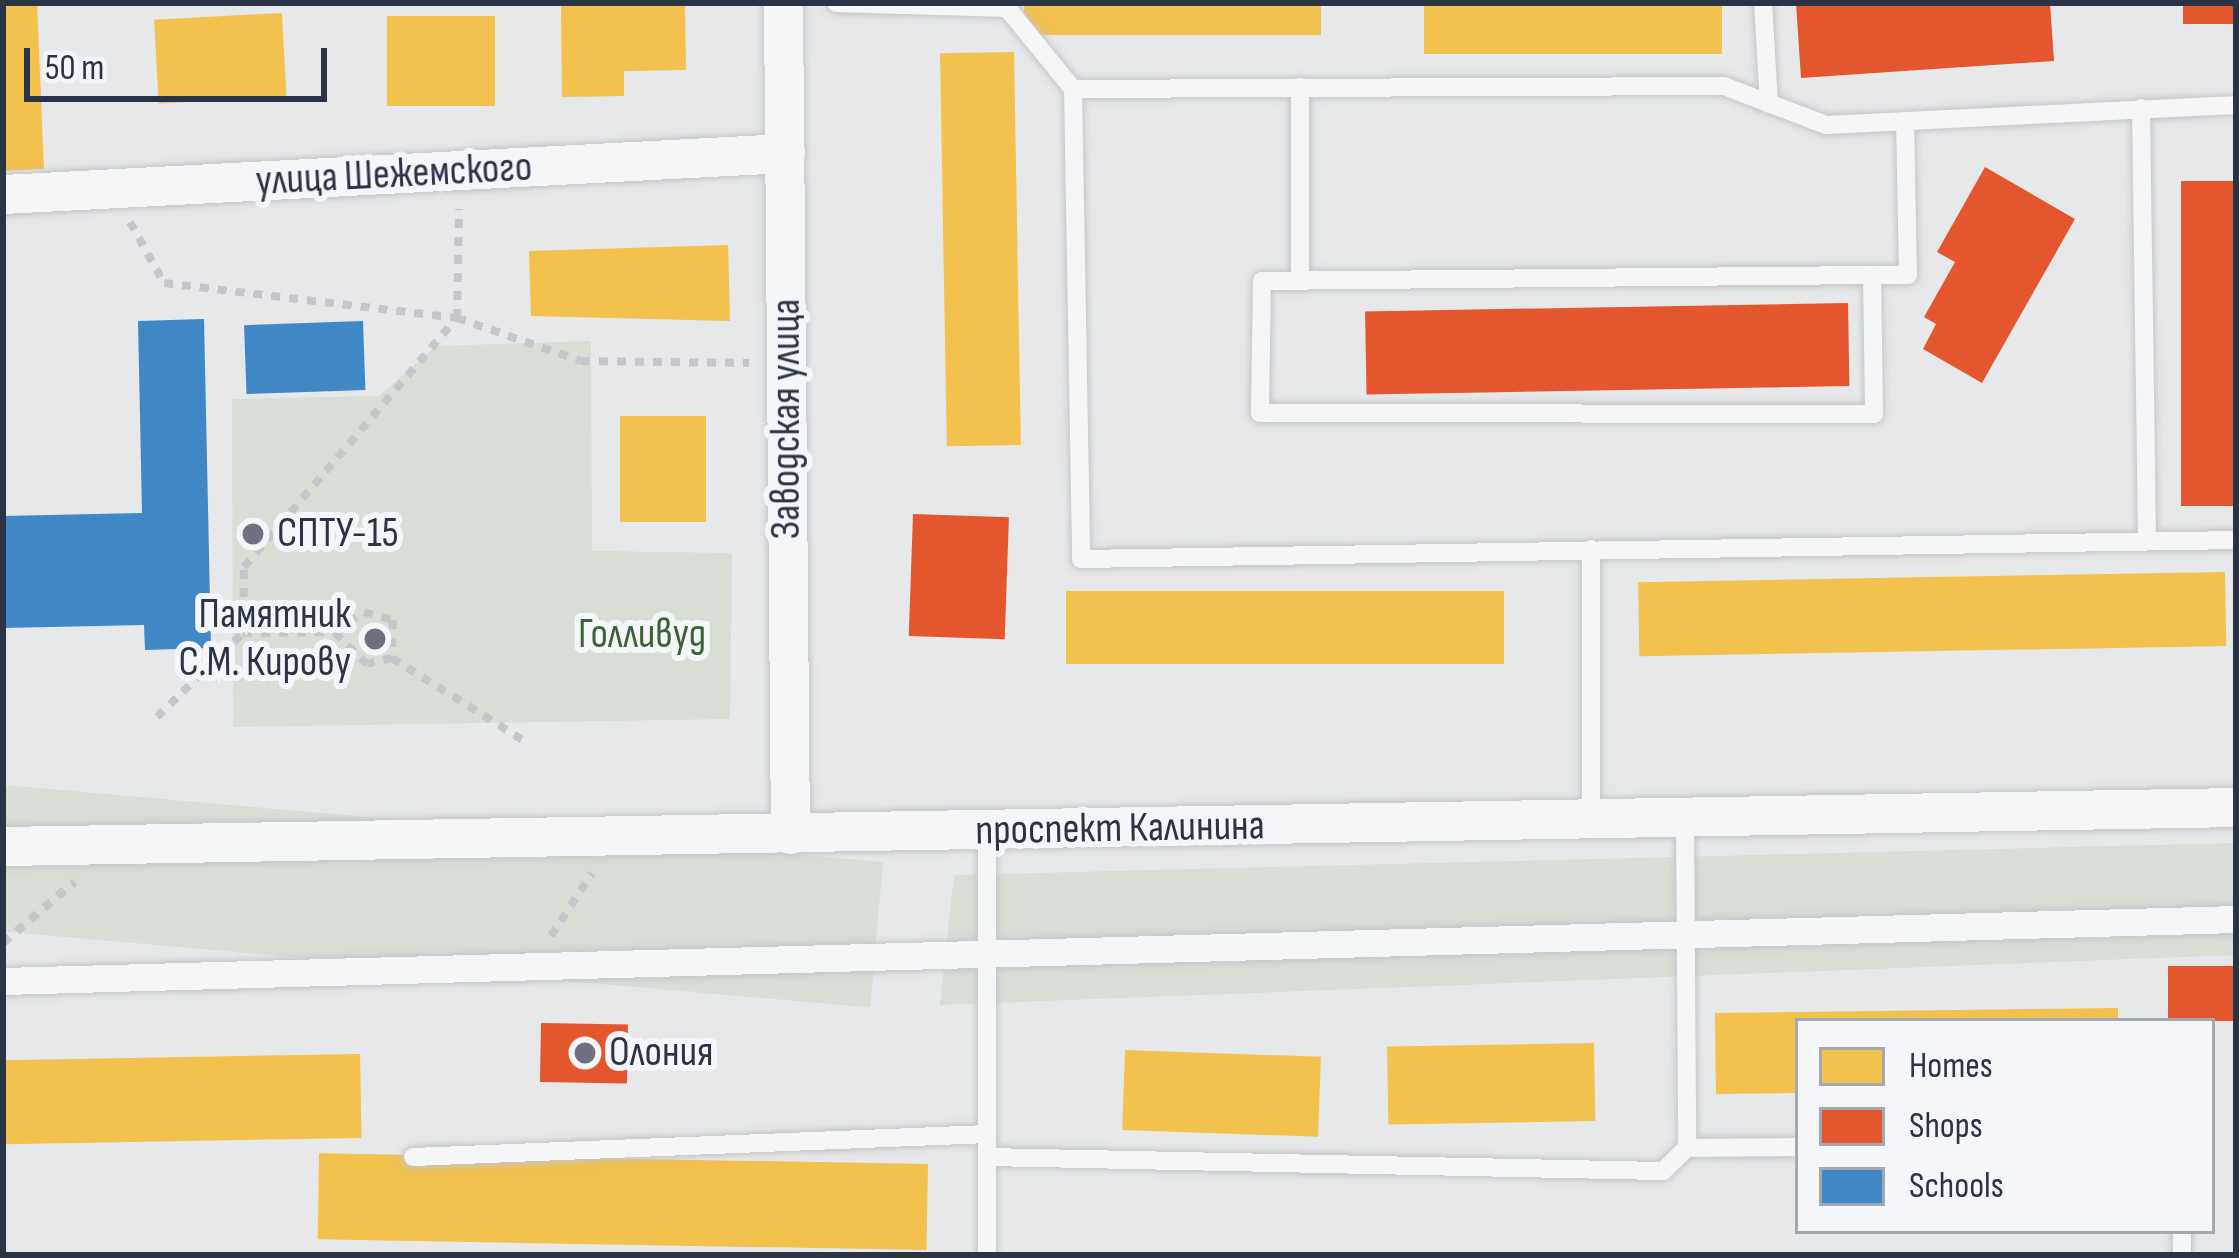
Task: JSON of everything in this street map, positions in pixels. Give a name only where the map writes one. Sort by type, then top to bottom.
[{"type":"street","name":"Заводская улица","points":[[783,3],[790,834]]},
{"type":"street","name":"улица Шежемского","points":[[3,194],[785,153]]},
{"type":"street","name":"проспект Калинина","points":[[3,846],[1592,823],[2236,807]]},
{"type":"street","points":[[3,981],[987,958],[2236,919]]},
{"type":"lane","points":[[836,3],[1006,8],[1073,89],[1082,559],[2236,540]]},
{"type":"lane","points":[[1763,3],[1769,104]]},
{"type":"lane","points":[[1073,89],[1724,86],[1826,125],[2236,105]]},
{"type":"lane","points":[[1300,87],[1300,281]]},
{"type":"lane","points":[[2140,108],[2147,539]]},
{"type":"lane","points":[[1872,275],[1874,414],[1261,413],[1262,281],[1300,281],[1872,275],[1908,275],[1905,121]]},
{"type":"lane","points":[[1591,549],[1592,823]]},
{"type":"lane","points":[[1685,821],[1687,1148]]},
{"type":"lane","points":[[987,832],[987,1255]]},
{"type":"lane","points":[[413,1157],[987,1134]]},
{"type":"lane","points":[[987,1157],[1664,1171],[1687,1148],[1795,1148]]},
{"type":"path","points":[[243,633],[244,566],[457,318],[460,171]]},
{"type":"path","points":[[112,190],[164,283],[457,318],[581,361],[786,364]]},
{"type":"path","points":[[157,717],[243,633],[334,632],[364,612],[393,620],[401,639],[392,658]]},
{"type":"path","points":[[334,632],[367,664],[392,658],[529,744]]},
{"type":"path","points":[[529,969],[616,837]]},
{"type":"path","points":[[3,944],[82,876]]},
{"type":"green space","name":"Голливуд","points":[[591,341],[592,551],[732,553],[730,719],[233,727],[232,399],[379,396],[436,346]]},
{"type":"green space","points":[[6,785],[883,862],[870,1007],[3,932]]},
{"type":"green space","points":[[2236,843],[2236,955],[940,1005],[954,875]]},
{"type":"building: Homes","points":[[3,3],[37,3],[44,169],[3,171]]},
{"type":"building: Homes","points":[[685,3],[686,70],[624,71],[624,96],[562,97],[561,6]]},
{"type":"building: Homes","points":[[1024,3],[1321,3],[1321,35],[1024,35]]},
{"type":"building: Homes","points":[[1424,3],[1722,3],[1722,54],[1424,54]]},
{"type":"building: Homes","points":[[282,13],[286,97],[159,104],[154,20]]},
{"type":"building: Homes","points":[[387,16],[495,16],[495,106],[387,106]]},
{"type":"building: Homes","points":[[1014,52],[1021,445],[947,446],[940,53]]},
{"type":"building: Homes","points":[[728,245],[730,321],[531,316],[529,251]]},
{"type":"building: Homes","points":[[620,416],[706,416],[706,522],[620,522]]},
{"type":"building: Homes","points":[[2225,572],[2226,646],[1639,656],[1638,582]]},
{"type":"building: Homes","points":[[1066,591],[1504,591],[1504,664],[1066,664]]},
{"type":"building: Homes","points":[[2118,1008],[2118,1018],[1795,1018],[1795,1093],[1716,1094],[1715,1013]]},
{"type":"building: Homes","points":[[1594,1043],[1595,1121],[1388,1125],[1387,1047]]},
{"type":"building: Homes","points":[[1125,1050],[1321,1057],[1318,1137],[1122,1130]]},
{"type":"building: Homes","points":[[360,1054],[361,1138],[5,1144],[3,1060]]},
{"type":"building: Homes","points":[[319,1153],[928,1164],[926,1250],[318,1239]]},
{"type":"building: Shops","points":[[1796,3],[2050,3],[2054,61],[1801,78]]},
{"type":"building: Shops","points":[[2183,3],[2236,3],[2236,24],[2183,24]]},
{"type":"building: Shops","points":[[1985,167],[2075,219],[1982,383],[1923,349],[1936,324],[1924,317],[1955,262],[1937,252]]},
{"type":"building: Shops","points":[[2181,181],[2236,181],[2236,506],[2181,506]]},
{"type":"building: Shops","points":[[1848,303],[1849,386],[1367,394],[1365,311]]},
{"type":"building: Shops","points":[[913,514],[1009,517],[1005,639],[909,636]]},
{"type":"building: Shops","points":[[2168,966],[2236,966],[2236,1021],[2168,1018]]},
{"type":"building: Shops","name":"Олония","points":[[541,1023],[628,1025],[627,1084],[540,1082]]},
{"type":"building: Schools","points":[[204,319],[211,648],[145,650],[144,625],[3,628],[3,516],[142,513],[138,321]]},
{"type":"building: Schools","points":[[363,321],[365,390],[246,394],[244,325]]},
{"type":"place","name":"СПТУ-15","points":[[253,534]]},
{"type":"place","name":"Памятник С.М. Кирову","points":[[375,639]]},
{"type":"place","name":"Олония","points":[[585,1053]]}]
